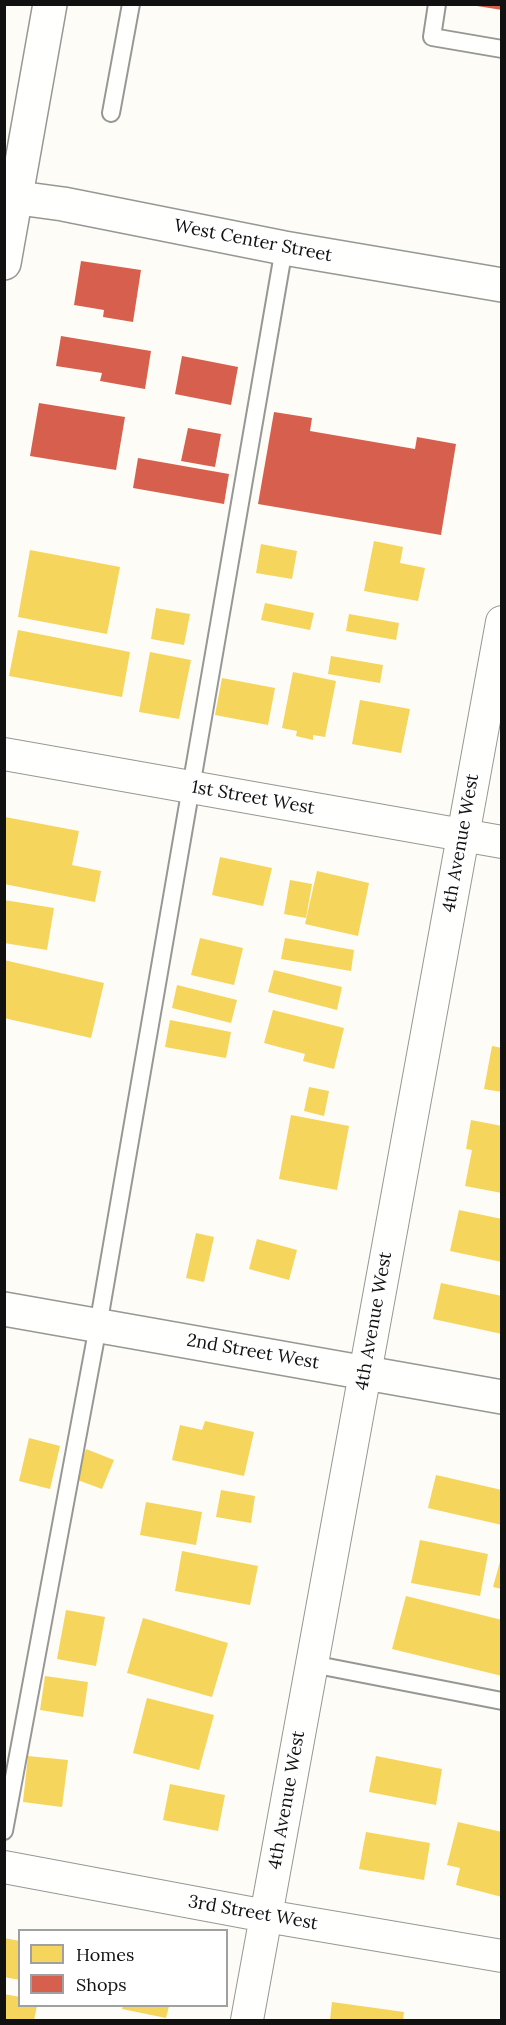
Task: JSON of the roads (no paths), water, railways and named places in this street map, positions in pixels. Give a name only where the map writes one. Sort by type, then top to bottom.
[{"type":"street","points":[[4,263],[10,197],[50,4]]},
{"type":"street","name":"West Center Street","points":[[10,197],[63,204],[284,248],[501,285]]},
{"type":"street","name":"4th Avenue West","points":[[247,2020],[501,622]]},
{"type":"street","name":"1st Street West","points":[[4,754],[501,842]]},
{"type":"street","name":"2nd Street West","points":[[4,1309],[365,1371],[501,1397]]},
{"type":"street","name":"3rd Street West","points":[[4,1868],[501,1956]]},
{"type":"lane","points":[[111,113],[131,4]]},
{"type":"lane","points":[[437,4],[432,37],[501,50]]},
{"type":"lane","points":[[4,1831],[98,1326],[189,787],[284,248]]},
{"type":"lane","points":[[312,1665],[501,1701]]}]
